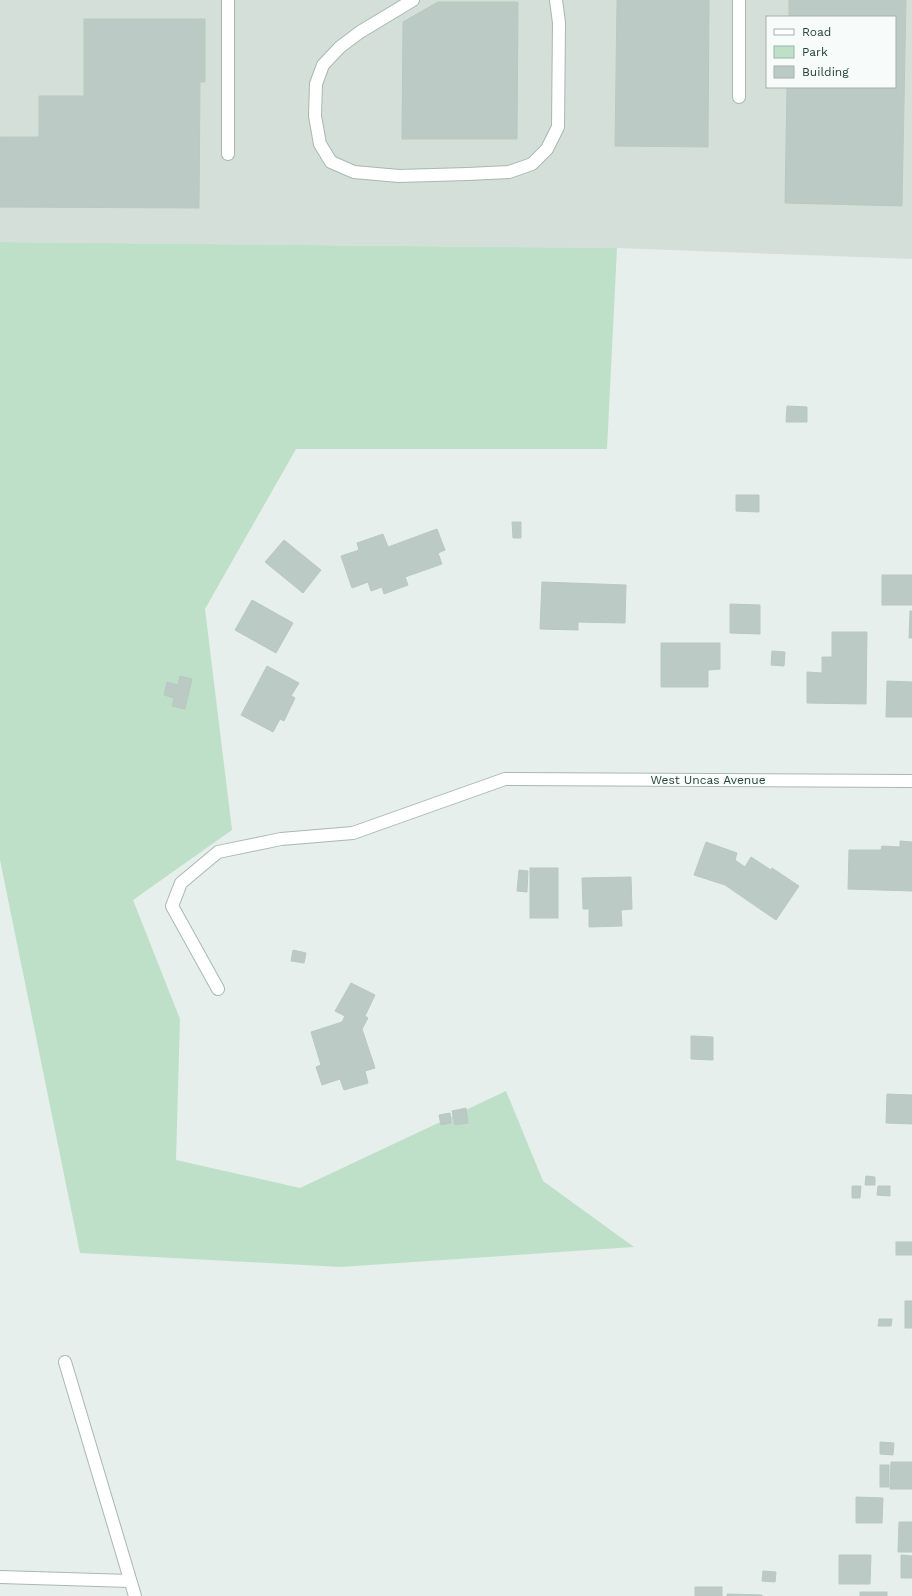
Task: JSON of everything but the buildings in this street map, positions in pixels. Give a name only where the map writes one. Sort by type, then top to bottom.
[{"type":"street","points":[[228,0],[228,154]]},
{"type":"street","points":[[413,0],[360,32],[340,47],[323,65],[316,84],[315,116],[320,144],[331,162],[354,172],[399,176],[468,174],[509,172],[532,164],[547,149],[558,126],[559,23],[556,0]]},
{"type":"street","points":[[739,0],[739,96]]},
{"type":"street","name":"West Uncas Avenue","points":[[218,989],[172,906],[181,882],[218,852],[281,839],[353,833],[505,779],[912,781]]},
{"type":"street","points":[[65,1362],[135,1596]]},
{"type":"street","points":[[0,1577],[130,1581]]},
{"type":"shaded area","points":[[0,0],[912,0],[912,259],[617,248],[0,242]]},
{"type":"green space","points":[[0,242],[617,248],[607,449],[296,449],[205,609],[232,830],[133,900],[180,1019],[176,1160],[300,1188],[506,1091],[543,1181],[634,1247],[340,1267],[80,1253],[0,860]]}]
